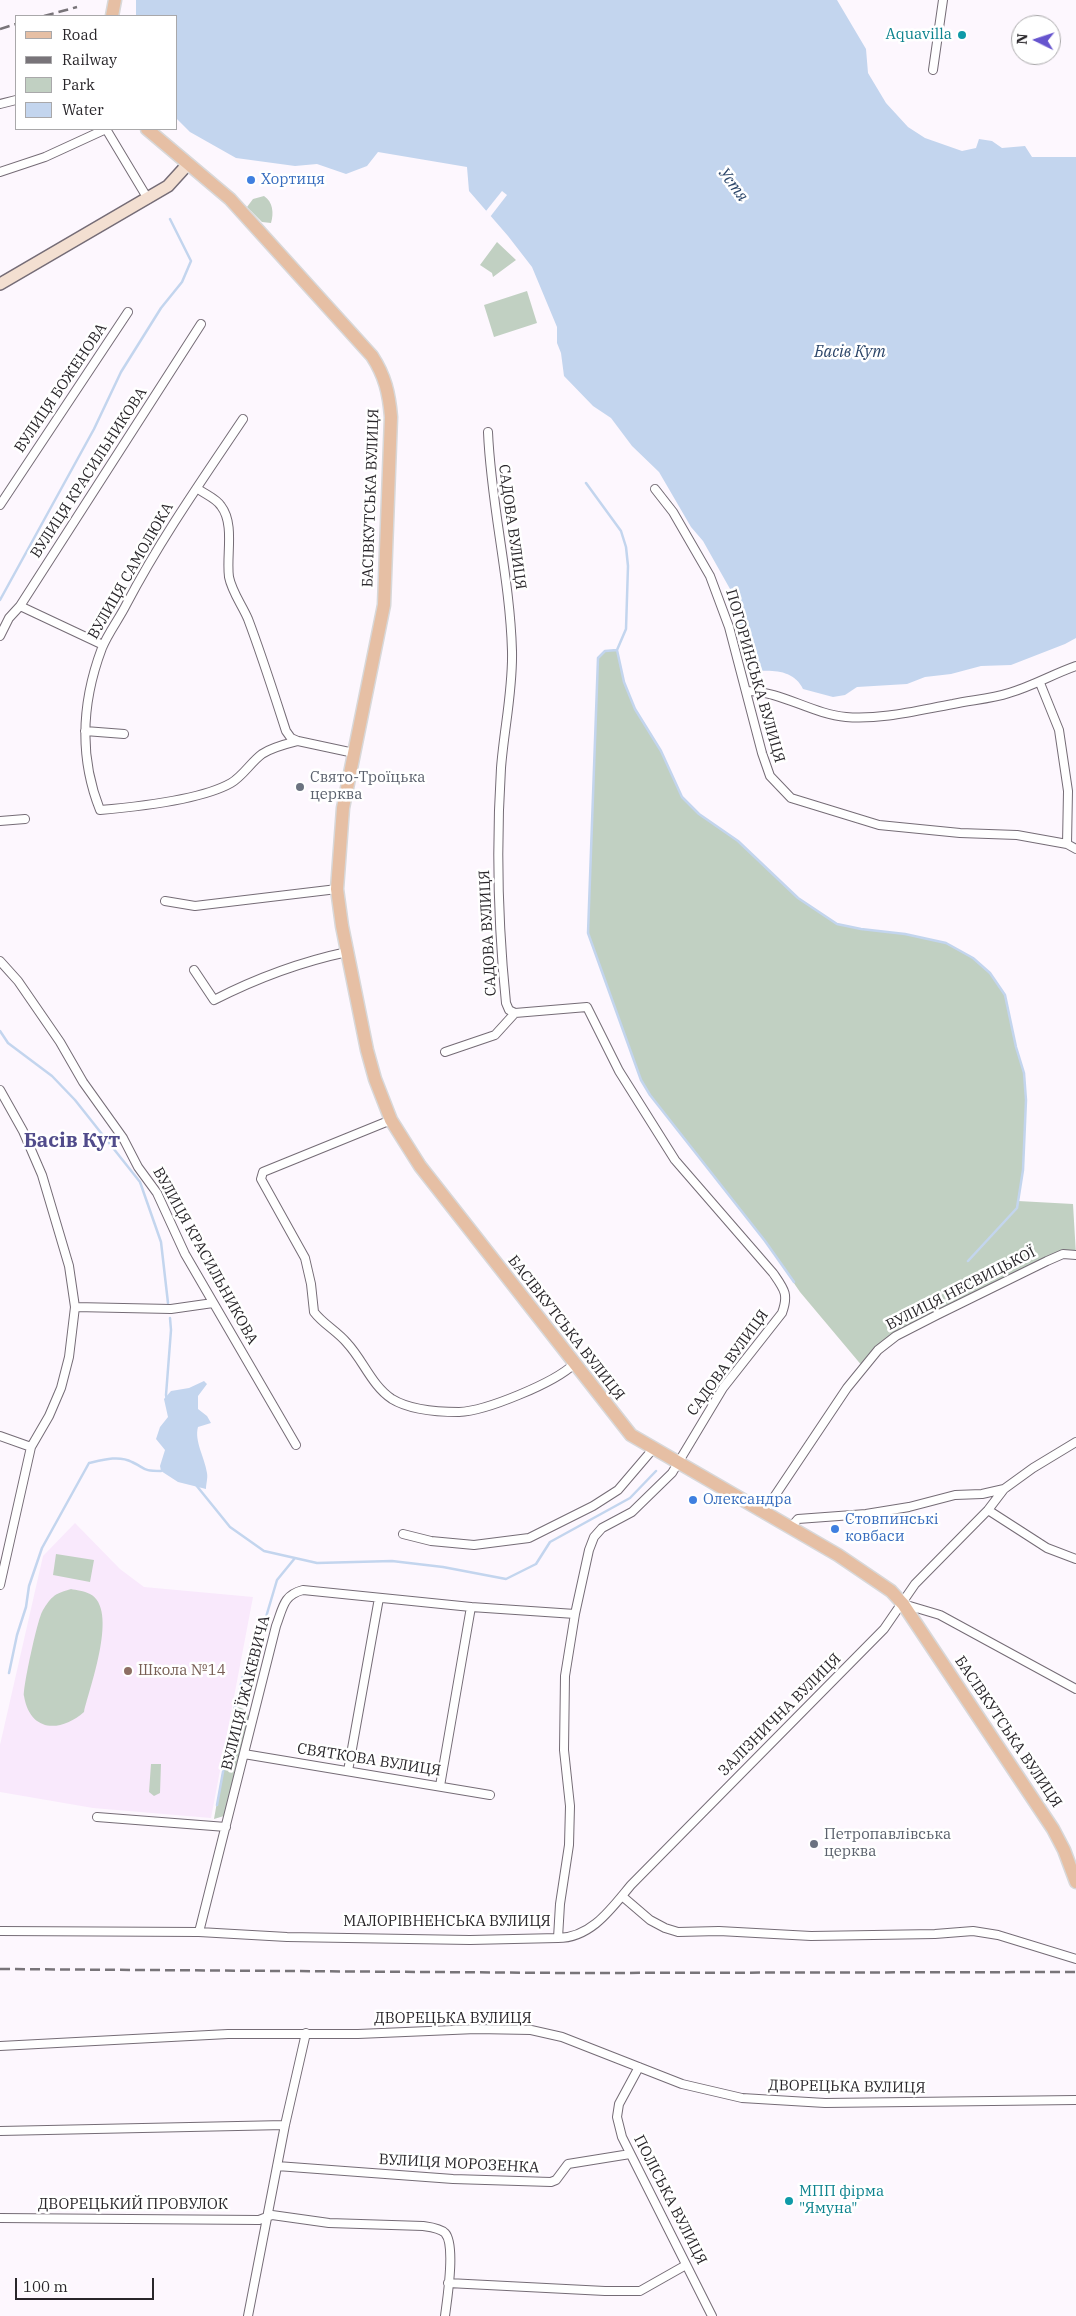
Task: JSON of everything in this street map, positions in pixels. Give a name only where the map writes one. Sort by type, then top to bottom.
[{"type":"main road","points":[[112,15],[115,0]]},
{"type":"main road","name":"БАСІВКУТСЬКА ВУЛИЦЯ","points":[[148,130],[230,199],[353,333],[382,372],[389,393],[391,417],[384,605],[343,808],[337,889],[347,952],[367,1050],[382,1101],[391,1120],[420,1166],[631,1435],[652,1449],[838,1555],[892,1591],[903,1604],[1053,1829],[1064,1850],[1076,1882]]},
{"type":"street","points":[[934,70],[943,0]]},
{"type":"street","points":[[0,104],[15,100]]},
{"type":"street","points":[[0,172],[44,157],[104,130]]},
{"type":"street","points":[[107,130],[148,199]]},
{"type":"street","points":[[0,284],[148,199],[168,186],[188,164]]},
{"type":"street","name":"ВУЛИЦЯ БОЖЕНОВА","points":[[0,505],[128,312]]},
{"type":"street","name":"ВУЛИЦЯ КРАСИЛЬНИКОВА","points":[[0,636],[9,618],[20,606],[201,324]]},
{"type":"street","name":"ВУЛИЦЯ САМОЛЮКА","points":[[243,419],[141,577],[103,645],[90,690],[85,731],[86,761],[91,787],[100,810],[158,803],[212,790],[231,782],[262,754],[298,741]]},
{"type":"street","name":"САДОВА ВУЛИЦЯ","points":[[488,432],[491,488],[510,622],[512,671],[501,770],[498,910],[506,1003],[509,1010],[515,1013],[587,1007],[628,1086],[675,1160],[773,1273],[785,1290],[786,1301],[782,1313],[724,1388],[678,1464]]},
{"type":"street","points":[[197,488],[222,506],[229,534],[228,567],[232,588],[244,610],[253,633],[286,731],[298,741],[354,753]]},
{"type":"street","name":"ПОГОРИНСЬКА ВУЛИЦЯ","points":[[655,489],[678,519],[710,576],[729,627],[762,753],[770,776],[791,798],[879,825],[960,833],[1017,835],[1067,844],[1076,849]]},
{"type":"street","points":[[20,606],[103,645]]},
{"type":"street","points":[[747,691],[761,691],[815,711],[847,717],[899,713],[1007,694],[1040,683],[1076,666]]},
{"type":"street","points":[[1040,683],[1059,730],[1068,791],[1067,844]]},
{"type":"street","points":[[85,731],[124,734]]},
{"type":"street","points":[[0,821],[25,818]]},
{"type":"street","points":[[164,901],[195,906],[337,889]]},
{"type":"street","points":[[194,970],[214,1000],[263,976],[309,961],[347,952]]},
{"type":"street","name":"ВУЛИЦЯ КРАСИЛЬНИКОВА","points":[[0,961],[18,981],[60,1042],[83,1082],[123,1138],[138,1167],[157,1193],[171,1227],[213,1304],[256,1373],[296,1445]]},
{"type":"street","points":[[445,1052],[495,1035],[515,1013]]},
{"type":"street","points":[[0,1090],[23,1131],[42,1175],[69,1266],[75,1306],[68,1357],[61,1388],[49,1416],[31,1447],[0,1585]]},
{"type":"street","points":[[391,1120],[263,1172],[261,1179],[305,1258],[312,1284],[314,1312],[348,1344],[383,1392],[393,1400],[417,1408],[459,1412],[475,1409],[534,1389],[566,1372],[574,1364]]},
{"type":"street","name":"ВУЛИЦЯ НЕСВИЦЬКОЇ","points":[[764,1512],[848,1388],[878,1350],[896,1336],[975,1296],[1063,1254],[1076,1255]]},
{"type":"street","points":[[75,1306],[170,1309],[213,1304]]},
{"type":"street","points":[[0,1436],[31,1447]]},
{"type":"street","name":"ЗАЛІЗНИЧНА ВУЛИЦЯ","points":[[558,1938],[570,1938],[593,1927],[884,1629],[915,1584],[988,1510],[1004,1489],[1033,1468],[1076,1442]]},
{"type":"street","points":[[402,1534],[431,1540],[474,1545],[529,1538],[593,1506],[618,1490],[652,1449]]},
{"type":"street","name":"МАЛОРІВНЕНСЬКА ВУЛИЦЯ","points":[[0,1931],[199,1932],[287,1938],[470,1940],[558,1938],[560,1904],[569,1845],[570,1806],[564,1750],[565,1685],[575,1614],[584,1568],[594,1537],[602,1528],[632,1512],[653,1493],[678,1464]]},
{"type":"street","name":"ЗАЛІЗНИЧНА ВУЛИЦЯ","points":[[791,1527],[798,1519],[866,1514],[909,1507],[955,1496],[982,1494],[1004,1489]]},
{"type":"street","points":[[988,1510],[1047,1548],[1076,1559]]},
{"type":"street","name":"ВУЛИЦЯ ЇЖАКЕВИЧА","points":[[199,1932],[276,1626],[285,1602],[292,1593],[304,1590],[471,1607],[575,1614]]},
{"type":"street","points":[[348,1770],[379,1598]]},
{"type":"street","name":"БАСІВКУТСЬКА ВУЛИЦЯ","points":[[903,1604],[940,1615],[1076,1689]]},
{"type":"street","points":[[440,1786],[471,1607]]},
{"type":"street","name":"СВЯТКОВА ВУЛИЦЯ","points":[[244,1754],[490,1795]]},
{"type":"street","points":[[97,1817],[226,1827]]},
{"type":"street","points":[[622,1896],[650,1920],[678,1932],[719,1931],[811,1936],[935,1934],[973,1931],[998,1935],[1076,1959]]},
{"type":"street","name":"ДВОРЕЦЬКА ВУЛИЦЯ","points":[[0,2046],[228,2034],[358,2034],[476,2029],[531,2030],[562,2037],[682,2084],[742,2098],[825,2103],[1076,2100]]},
{"type":"street","points":[[248,2316],[285,2125],[306,2033]]},
{"type":"street","name":"ПОЛІСЬКА ВУЛИЦЯ","points":[[639,2067],[619,2104],[617,2117],[630,2154],[712,2316]]},
{"type":"street","points":[[0,2131],[285,2125]]},
{"type":"street","name":"ВУЛИЦЯ МОРОЗЕНКА","points":[[277,2166],[453,2179],[551,2182],[556,2180],[568,2164],[630,2154]]},
{"type":"street","name":"ДВОРЕЦЬКИЙ ПРОВУЛОК","points":[[0,2218],[259,2220],[272,2215],[329,2223],[437,2228],[445,2233],[449,2241],[448,2283]]},
{"type":"street","points":[[445,2316],[448,2283],[605,2292],[640,2291],[686,2265]]},
{"type":"shaded area","name":"Школа №14","points":[[75,1523],[120,1569],[144,1587],[253,1597],[211,1818],[93,1808],[0,1792],[0,1745],[43,1556]]},
{"type":"green space","points":[[264,196],[272,208],[271,223],[262,222],[247,207],[253,199]]},
{"type":"green space","points":[[497,242],[516,260],[493,277],[492,273],[480,265]]},
{"type":"green space","points":[[527,291],[537,323],[494,337],[484,305]]},
{"type":"green space","points":[[617,650],[624,682],[635,709],[661,751],[682,797],[699,814],[738,841],[798,898],[837,924],[861,929],[906,934],[946,943],[973,958],[990,973],[1005,995],[1016,1047],[1024,1073],[1026,1100],[1023,1170],[1018,1201],[1073,1204],[1076,1255],[1063,1254],[896,1336],[863,1367],[800,1292],[765,1241],[650,1095],[641,1080],[588,933],[598,658],[605,651]]},
{"type":"green space","points":[[56,1554],[94,1560],[90,1582],[53,1575]]},
{"type":"green space","points":[[71,1589],[90,1594],[98,1602],[102,1615],[100,1649],[84,1712],[75,1719],[65,1723],[56,1726],[47,1725],[33,1717],[27,1708],[24,1696],[26,1680],[42,1612],[48,1602],[55,1596]]},
{"type":"green space","points":[[234,1706],[244,1709],[249,1717],[224,1816],[214,1819]]},
{"type":"green space","points":[[151,1764],[161,1764],[160,1793],[154,1796],[149,1792]]},
{"type":"water","name":"Басів Кут","points":[[136,0],[837,0],[866,49],[868,73],[886,103],[908,127],[925,138],[962,151],[976,148],[979,139],[992,141],[1002,148],[1025,146],[1032,157],[1076,157],[1076,638],[1011,665],[981,666],[951,674],[925,677],[907,684],[857,687],[845,695],[833,697],[803,689],[800,683],[785,673],[760,671],[751,663],[737,625],[743,612],[703,541],[691,527],[659,472],[632,446],[611,418],[593,406],[564,376],[561,353],[557,343],[557,327],[532,267],[469,191],[467,167],[378,152],[367,166],[346,174],[317,164],[295,166],[236,158],[190,132],[178,120],[178,15],[136,15]]},
{"type":"water","points":[[204,1381],[207,1384],[198,1396],[198,1409],[207,1416],[211,1423],[198,1427],[197,1438],[206,1467],[206,1489],[178,1482],[161,1471],[160,1466],[165,1450],[156,1439],[160,1427],[168,1417],[164,1399],[171,1391],[189,1388]]},
{"type":"pier","points":[[502,191],[507,195],[490,217],[486,211]]},
{"type":"waterway","points":[[0,600],[94,429],[121,372],[161,308],[182,282],[191,261],[170,219]]},
{"type":"waterway","points":[[586,483],[621,531],[626,547],[628,566],[626,629],[617,650],[624,682],[635,709],[661,751],[682,797],[699,814],[738,841],[798,898],[837,924],[905,934],[946,943],[973,958],[990,973],[1005,995],[1016,1047],[1024,1073],[1026,1100],[1023,1170],[1017,1208],[968,1261]]},
{"type":"waterway","points":[[617,650],[605,651],[598,658],[588,933],[641,1080],[650,1095],[765,1241],[794,1282]]},
{"type":"waterway","points":[[0,1031],[8,1043],[52,1076],[75,1100],[140,1182],[161,1242],[168,1303]]},
{"type":"waterway","points":[[167,1400],[170,1318]]},
{"type":"waterway","points":[[9,1673],[17,1635],[26,1607],[29,1586],[42,1548],[89,1463],[122,1459],[147,1470],[161,1471]]},
{"type":"waterway","points":[[196,1485],[230,1527],[264,1551],[317,1563],[392,1561],[443,1567],[506,1579],[536,1564],[550,1542],[630,1498],[656,1471]]},
{"type":"waterway","points":[[217,1805],[234,1711],[253,1637],[266,1617],[277,1580],[295,1558]]},
{"type":"railway","points":[[48,15],[77,7]]},
{"type":"railway","points":[[0,29],[15,24]]},
{"type":"railway","points":[[0,1969],[570,1973],[1076,1972]]},
{"type":"place","name":"Aquavilla","points":[[962,35]]},
{"type":"place","name":"Хортиця","points":[[251,180]]},
{"type":"place","name":"Свято-Троїцька церква","points":[[300,787]]},
{"type":"place","name":"Олександра","points":[[693,1500]]},
{"type":"place","name":"Стовпинські ковбаси","points":[[835,1529]]},
{"type":"place","name":"Школа №14","points":[[128,1671]]},
{"type":"place","name":"Петропавлівська церква","points":[[814,1844]]},
{"type":"place","name":"МПП фірма \"Ямуна\"","points":[[789,2201]]},
{"type":"district","name":"Басів Кут","points":[[72,1141]]},
{"type":"water label","name":"Устя","points":[[733,185]]}]
